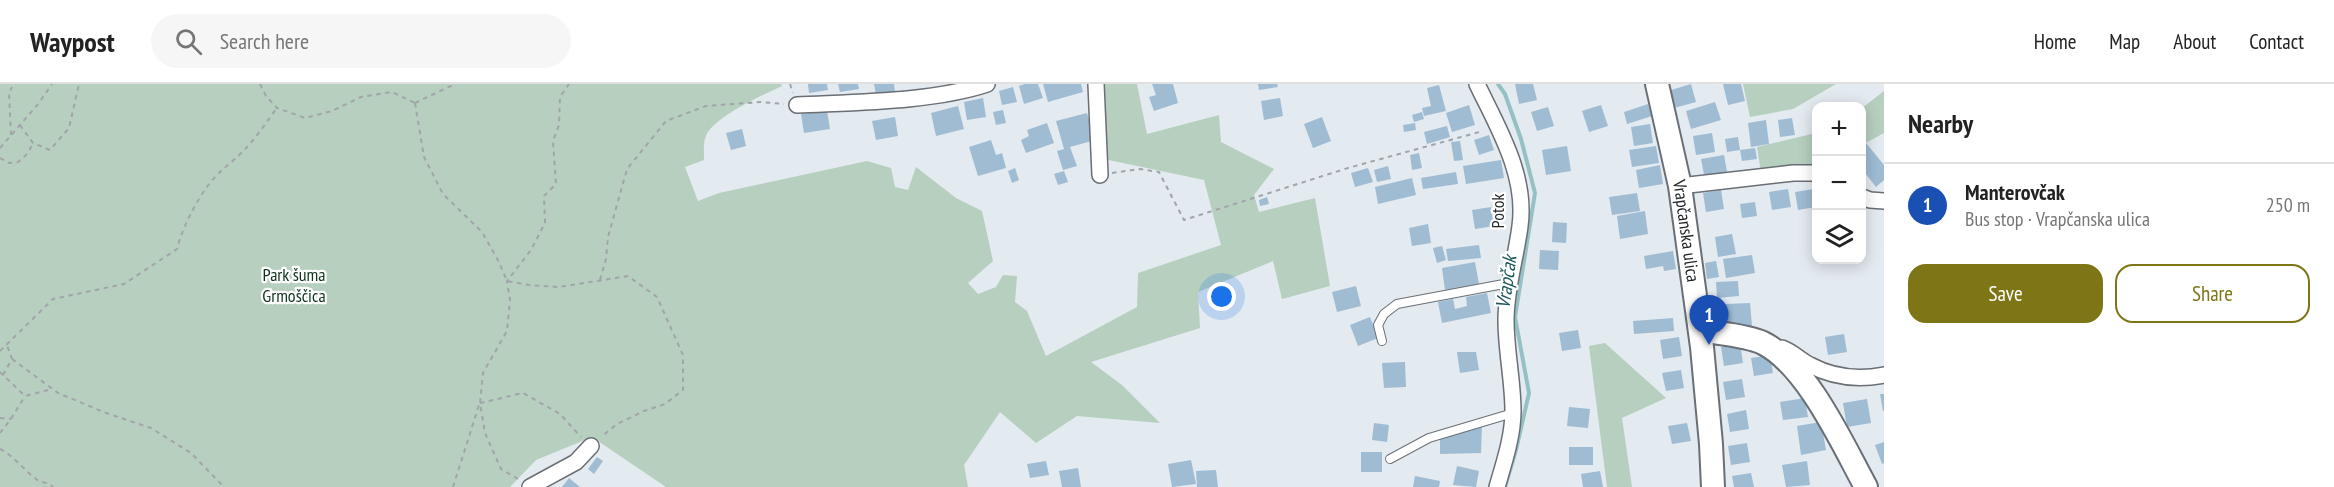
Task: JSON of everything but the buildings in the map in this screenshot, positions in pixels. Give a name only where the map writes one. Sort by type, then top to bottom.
[{"type":"main road","name":"Vrapčanska ulica","points":[[1657,84],[1680,186],[1700,330],[1713,487]]},
{"type":"main road","points":[[1700,330],[1762,343],[1779,353],[1818,400],[1866,487]]},
{"type":"street","points":[[797,105],[966,91],[987,84]]},
{"type":"street","points":[[1096,84],[1100,175]]},
{"type":"street","name":"Potok","points":[[1477,84],[1515,169],[1521,202],[1520,225],[1509,283],[1506,321],[1513,413],[1507,450],[1497,487]]},
{"type":"street","points":[[1680,186],[1792,173],[1812,173]]},
{"type":"street","points":[[1866,198],[1877,202],[1884,201]]},
{"type":"street","points":[[1762,343],[1788,350],[1810,365],[1846,378],[1884,375]]},
{"type":"street","points":[[531,487],[576,462],[591,446]]},
{"type":"lane","points":[[1382,341],[1378,325],[1384,314],[1397,304],[1509,283]]},
{"type":"lane","points":[[1390,459],[1429,438],[1513,413]]},
{"type":"path","points":[[0,147],[52,84]]},
{"type":"path","points":[[20,125],[33,143],[50,150],[69,128],[79,84]]},
{"type":"path","points":[[260,84],[266,96],[277,108],[305,118],[332,111],[361,97],[392,92],[415,103]]},
{"type":"path","points":[[415,103],[455,84]]},
{"type":"path","points":[[507,281],[531,250],[545,223],[544,196],[556,184],[553,141],[559,125],[560,97],[569,84]]},
{"type":"path","points":[[11,135],[9,93],[12,87]]},
{"type":"path","points":[[600,280],[606,259],[608,237],[627,169],[666,121],[706,106],[761,102],[797,105]]},
{"type":"path","points":[[415,103],[424,157],[443,194],[482,232],[507,281],[510,300],[507,331],[483,373],[480,403],[453,487]]},
{"type":"path","points":[[0,351],[53,299],[124,284],[177,249],[181,233],[203,194],[219,172],[234,161],[251,143],[277,108]]},
{"type":"path","points":[[1100,175],[1140,169],[1159,172],[1184,220],[1348,168],[1498,127]]},
{"type":"path","points":[[0,158],[9,163],[18,162],[28,153],[33,143]]},
{"type":"path","points":[[480,403],[523,393],[560,414],[574,432],[591,446],[617,424],[665,404],[683,390],[683,355],[657,297],[628,276],[559,287],[507,281]]},
{"type":"path","points":[[7,345],[12,358],[52,389],[106,413],[151,428],[191,453],[224,487]]},
{"type":"path","points":[[3,375],[12,358]]},
{"type":"path","points":[[0,372],[25,396]]},
{"type":"path","points":[[0,433],[25,396],[52,389]]},
{"type":"path","points":[[480,403],[484,433],[501,470],[531,487]]},
{"type":"path","points":[[0,418],[11,419]]},
{"type":"path","points":[[0,449],[17,464],[26,467],[38,481],[53,487]]},
{"type":"green space","name":"Park šuma Grmoščica","points":[[0,84],[781,84],[782,86],[728,114],[710,129],[704,141],[704,160],[685,167],[698,201],[719,193],[867,161],[891,168],[895,187],[908,190],[916,167],[956,198],[982,211],[993,261],[968,283],[978,294],[996,287],[1003,275],[1017,276],[1015,302],[1027,311],[1046,356],[1137,307],[1138,273],[1221,245],[1204,180],[1104,159],[1100,84],[1137,84],[1147,134],[1219,115],[1221,142],[1274,169],[1254,195],[1259,212],[1315,198],[1330,286],[1282,299],[1273,261],[1198,292],[1200,328],[1091,362],[1122,385],[1160,423],[1077,416],[1036,443],[1000,412],[964,465],[968,487],[666,487],[592,437],[536,460],[510,487],[0,487]]},
{"type":"green space","points":[[1743,84],[1836,84],[1793,109],[1750,117]]},
{"type":"green space","points":[[1884,91],[1884,133],[1866,143],[1866,105]]},
{"type":"green space","points":[[1812,134],[1812,167],[1761,172],[1757,147]]},
{"type":"green space","points":[[1605,343],[1666,398],[1622,418],[1632,487],[1607,487],[1589,346]]},
{"type":"waterway","name":"Vrapčak","points":[[1498,84],[1505,94],[1521,139],[1535,193],[1515,317],[1529,393],[1505,487]]},
{"type":"place","name":"Manterovčak","points":[[1709,345]]}]
